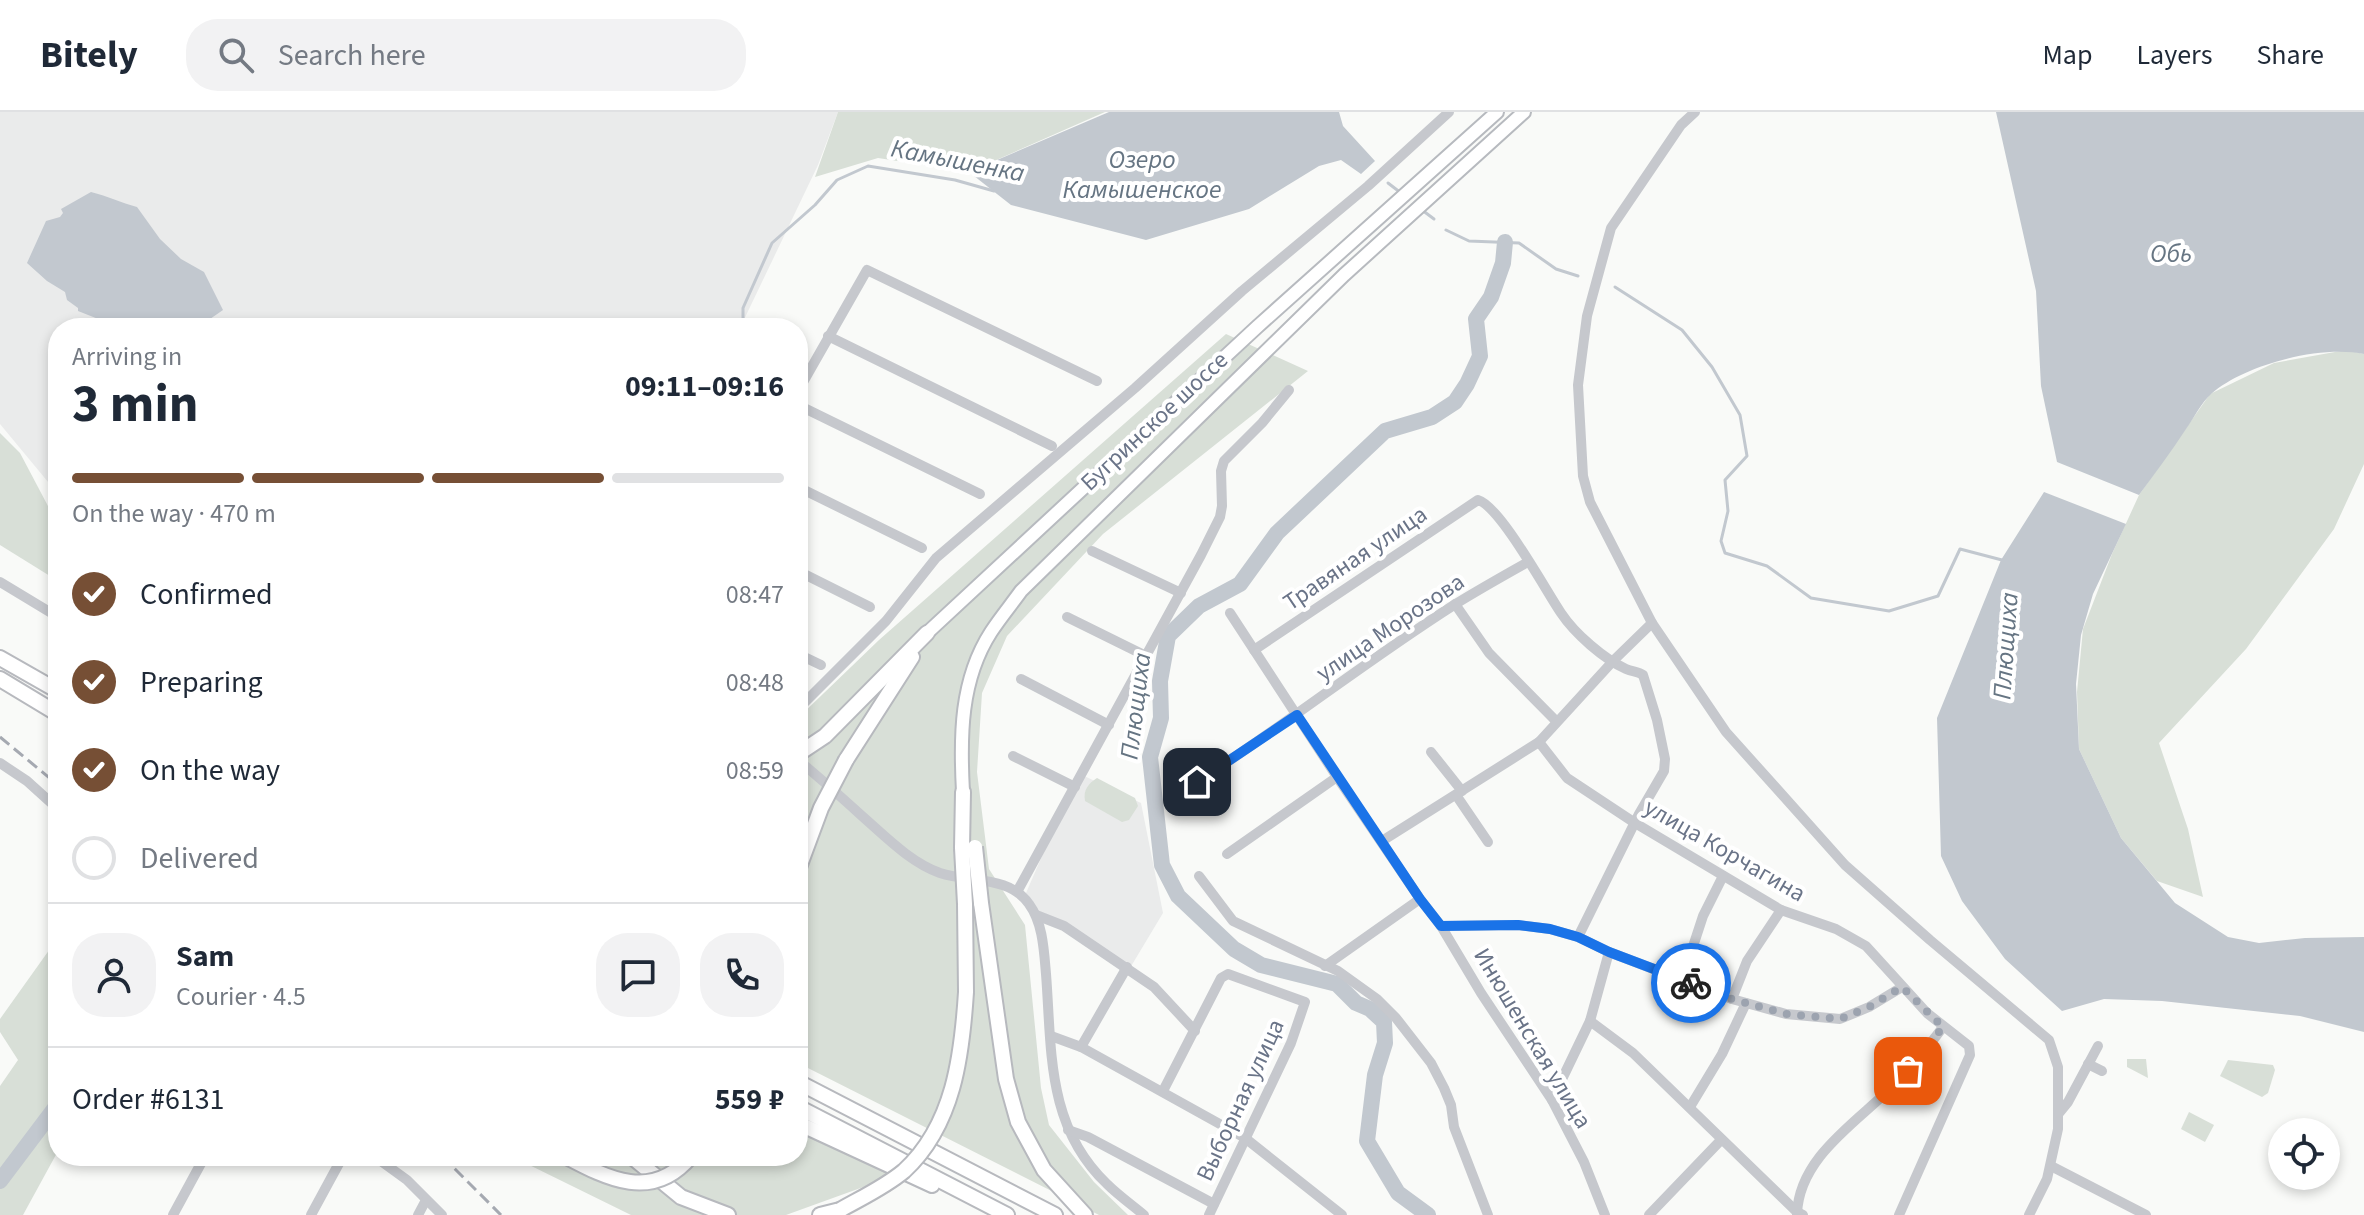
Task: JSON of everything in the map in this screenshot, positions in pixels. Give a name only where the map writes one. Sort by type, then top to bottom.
[{"type":"highway","points":[[808,749],[825,736],[927,633]]},
{"type":"highway","points":[[808,843],[821,808],[846,760],[927,633]]},
{"type":"highway","points":[[0,658],[48,685]]},
{"type":"highway","points":[[0,679],[48,708]]},
{"type":"highway","points":[[963,792],[1006,1079],[1018,1122],[1044,1170],[1085,1215]]},
{"type":"highway","points":[[820,1215],[840,1210],[875,1191],[904,1170],[930,1139],[951,1095],[962,1048],[969,847]]},
{"type":"highway","points":[[808,1087],[1055,1215]]},
{"type":"highway","points":[[808,1112],[1007,1215]]},
{"type":"highway","points":[[808,1128],[999,1215]]},
{"type":"highway","points":[[586,1166],[616,1180],[647,1183],[661,1180],[681,1166]]},
{"type":"highway","points":[[643,1166],[681,1197],[728,1215]]},
{"type":"main road","name":"Бугринское шоссе","points":[[927,633],[1223,358],[1497,112]]},
{"type":"main road","points":[[963,792],[962,720],[971,674],[989,634],[1021,591],[1396,227],[1524,112]]},
{"type":"street","points":[[808,699],[886,621],[936,558],[1135,388],[1242,291],[1368,186],[1449,112]]},
{"type":"street","points":[[1695,112],[1681,125],[1611,228],[1587,316],[1578,385],[1583,476],[1590,502],[1652,623],[1726,732],[1845,865],[2049,1040],[2058,1067],[2059,1113],[2051,1166],[2029,1215]]},
{"type":"street","points":[[808,373],[867,270],[1097,381]]},
{"type":"street","points":[[828,336],[1052,446]]},
{"type":"street","points":[[1018,890],[1220,517],[1224,461],[1289,390]]},
{"type":"street","points":[[808,410],[980,494]]},
{"type":"street","points":[[808,492],[922,548]]},
{"type":"street","name":"Травяная улица","points":[[1254,650],[1478,500],[1487,502],[1528,562]]},
{"type":"street","points":[[1092,551],[1181,593]]},
{"type":"street","points":[[1528,562],[1579,636],[1626,669],[1643,675],[1665,759],[1664,771],[1578,937]]},
{"type":"street","name":"улица Морозова","points":[[1197,782],[1455,604],[1528,562]]},
{"type":"street","points":[[808,576],[870,607]]},
{"type":"street","points":[[0,582],[48,611]]},
{"type":"street","points":[[1455,604],[1489,653],[1556,721]]},
{"type":"street","name":"Инюшенская улица","points":[[1230,613],[1337,777],[1441,926],[1552,1100],[1584,1162],[1605,1215]]},
{"type":"street","points":[[1067,617],[1146,656]]},
{"type":"street","points":[[1382,841],[1539,742],[1652,623]]},
{"type":"street","points":[[808,659],[821,665]]},
{"type":"street","points":[[1021,679],[1109,725]]},
{"type":"street","name":"улица Корчагина","points":[[1539,742],[1567,778],[1635,823],[1781,910],[1836,929],[1866,946],[1943,1027],[1969,1046],[1970,1055],[1899,1215]]},
{"type":"street","points":[[1431,752],[1488,842]]},
{"type":"street","points":[[1013,756],[1075,787]]},
{"type":"street","points":[[0,763],[48,800]]},
{"type":"street","points":[[808,766],[903,852],[939,872],[1018,890],[1036,915],[1043,944],[1055,1087],[1068,1130],[1105,1182],[1144,1215]]},
{"type":"street","points":[[1227,854],[1337,777]]},
{"type":"street","points":[[1199,876],[1233,921],[1338,971],[1377,999],[1396,1018],[1431,1063],[1448,1097],[1454,1127],[1488,1215]]},
{"type":"street","points":[[1682,980],[1703,916],[1723,876]]},
{"type":"street","points":[[1325,966],[1420,899]]},
{"type":"street","points":[[1732,999],[1747,961],[1781,910]]},
{"type":"street","points":[[1036,915],[1064,926],[1127,967],[1154,987],[1195,1031],[1163,1091]]},
{"type":"street","points":[[1441,926],[1518,925],[1550,929],[1578,937],[1732,999],[1786,1014],[1840,1019],[1869,1007],[1902,987]]},
{"type":"street","points":[[1552,1100],[1590,1021],[1609,952]]},
{"type":"street","points":[[1081,1047],[1127,967]]},
{"type":"street","name":"Выборная улица","points":[[1195,1031],[1221,978],[1228,974],[1305,1002],[1291,1043],[1209,1215]]},
{"type":"street","points":[[1690,1107],[1722,1054],[1746,1003]]},
{"type":"street","points":[[1590,1021],[1633,1053],[1799,1214]]},
{"type":"street","points":[[1799,1214],[1799,1192],[1818,1160],[1912,1067],[1943,1027]]},
{"type":"street","points":[[1051,1036],[1081,1047],[1245,1138],[1342,1215]]},
{"type":"street","points":[[2059,1113],[2098,1046]]},
{"type":"street","points":[[2088,1064],[2102,1071]]},
{"type":"street","points":[[1068,1130],[1088,1137],[1214,1204]]},
{"type":"street","points":[[1649,1215],[1721,1140]]},
{"type":"street","points":[[173,1215],[200,1166]]},
{"type":"street","points":[[311,1215],[338,1166]]},
{"type":"street","points":[[388,1166],[407,1180],[442,1215]]},
{"type":"street","points":[[2051,1166],[2146,1215]]},
{"type":"street","points":[[418,1215],[426,1200]]},
{"type":"shaded area","points":[[0,112],[838,112],[818,165],[745,318],[48,318],[48,482],[0,424]]},
{"type":"shaded area","points":[[838,112],[1105,112],[969,172],[878,158],[815,177]]},
{"type":"shaded area","points":[[1226,334],[1308,371],[1103,534],[1007,636],[982,693],[977,772],[989,869],[1025,925],[1041,1088],[1049,1125],[1094,1182],[1128,1215],[1099,1215],[808,1068],[808,708],[879,640]]},
{"type":"shaded area","points":[[2346,350],[2364,354],[2364,464],[2334,529],[2246,649],[2159,743],[2188,829],[2203,897],[2157,881],[2121,838],[2079,749],[2077,692],[2083,629],[2139,495],[2210,394],[2274,363]]},
{"type":"shaded area","points":[[0,433],[20,453],[48,506],[48,575],[0,545]]},
{"type":"shaded area","points":[[1078,773],[1141,803],[1163,913],[1130,968],[1029,907],[1026,893]]},
{"type":"shaded area","points":[[1097,778],[1135,798],[1138,806],[1129,820],[1122,822],[1085,801],[1087,788]]},
{"type":"shaded area","points":[[48,952],[50,1166],[23,1215],[0,1215],[0,1086],[18,1060],[0,1032],[0,1019]]},
{"type":"shaded area","points":[[2127,1059],[2146,1059],[2148,1078],[2127,1067]]},
{"type":"shaded area","points":[[2228,1060],[2273,1065],[2275,1070],[2268,1093],[2262,1097],[2220,1076]]},
{"type":"shaded area","points":[[2189,1112],[2214,1125],[2205,1142],[2181,1129]]},
{"type":"shaded area","points":[[808,1126],[902,1173],[786,1215],[631,1215],[531,1166],[808,1166]]},
{"type":"water","name":"Озеро Камышенское","points":[[1109,112],[1339,112],[1343,126],[1375,161],[1361,174],[1341,160],[1319,166],[1249,209],[1146,240],[1011,205],[969,172]]},
{"type":"water","name":"Обь","points":[[1996,112],[2364,112],[2364,354],[2327,352],[2284,359],[2226,383],[2204,402],[2139,495],[2057,462],[2041,386],[2036,291]]},
{"type":"water","points":[[91,192],[137,207],[160,239],[181,259],[204,272],[223,310],[211,318],[96,318],[78,311],[67,300],[65,292],[27,263],[46,221],[60,217],[63,213],[61,209]]},
{"type":"water","points":[[2044,492],[2126,524],[2093,594],[2081,635],[2076,684],[2079,749],[2121,838],[2175,903],[2228,937],[2259,943],[2364,937],[2364,1032],[2300,1016],[2162,1001],[2104,999],[2062,1011],[2005,959],[1962,901],[1941,856],[1937,718],[2001,560]]},
{"type":"waterway","name":"Камышенка","points":[[743,318],[743,308],[772,243],[815,205],[837,180],[868,166],[955,180],[994,191]]},
{"type":"waterway","points":[[1388,183],[1401,193]]},
{"type":"waterway","points":[[1422,210],[1434,219]]},
{"type":"waterway","name":"Плющиха","points":[[1446,230],[1469,241],[1519,243],[1556,269],[1578,276]]},
{"type":"waterway","name":"Плющиха","points":[[1428,1215],[1398,1193],[1367,1141],[1375,1075],[1385,1043],[1384,1022],[1370,1009],[1356,1003],[1337,984],[1261,965],[1234,949],[1178,896],[1162,865],[1150,757],[1161,718],[1160,681],[1168,636],[1199,606],[1240,584],[1277,533],[1385,431],[1432,417],[1455,402],[1480,356],[1476,319],[1491,297],[1503,263],[1505,242]]},
{"type":"waterway","name":"Плющиха","points":[[1615,287],[1682,330],[1712,367],[1740,415],[1747,456],[1725,480],[1728,511],[1721,541],[1725,553],[1767,566],[1811,598],[1889,611],[1938,596],[1960,549],[2002,560]]},
{"type":"waterway","name":"Камышенка","points":[[0,1181],[48,1117]]},
{"type":"railway","points":[[0,737],[48,777]]},
{"type":"railway","points":[[452,1166],[501,1215]]},
{"type":"way so far","points":[[1691,983],[1732,999],[1786,1014],[1840,1019],[1869,1007],[1902,987],[1943,1027],[1908,1071]]},
{"type":"route","points":[[1197,782],[1297,715],[1441,926],[1518,925],[1550,929],[1578,937],[1691,983]]}]
